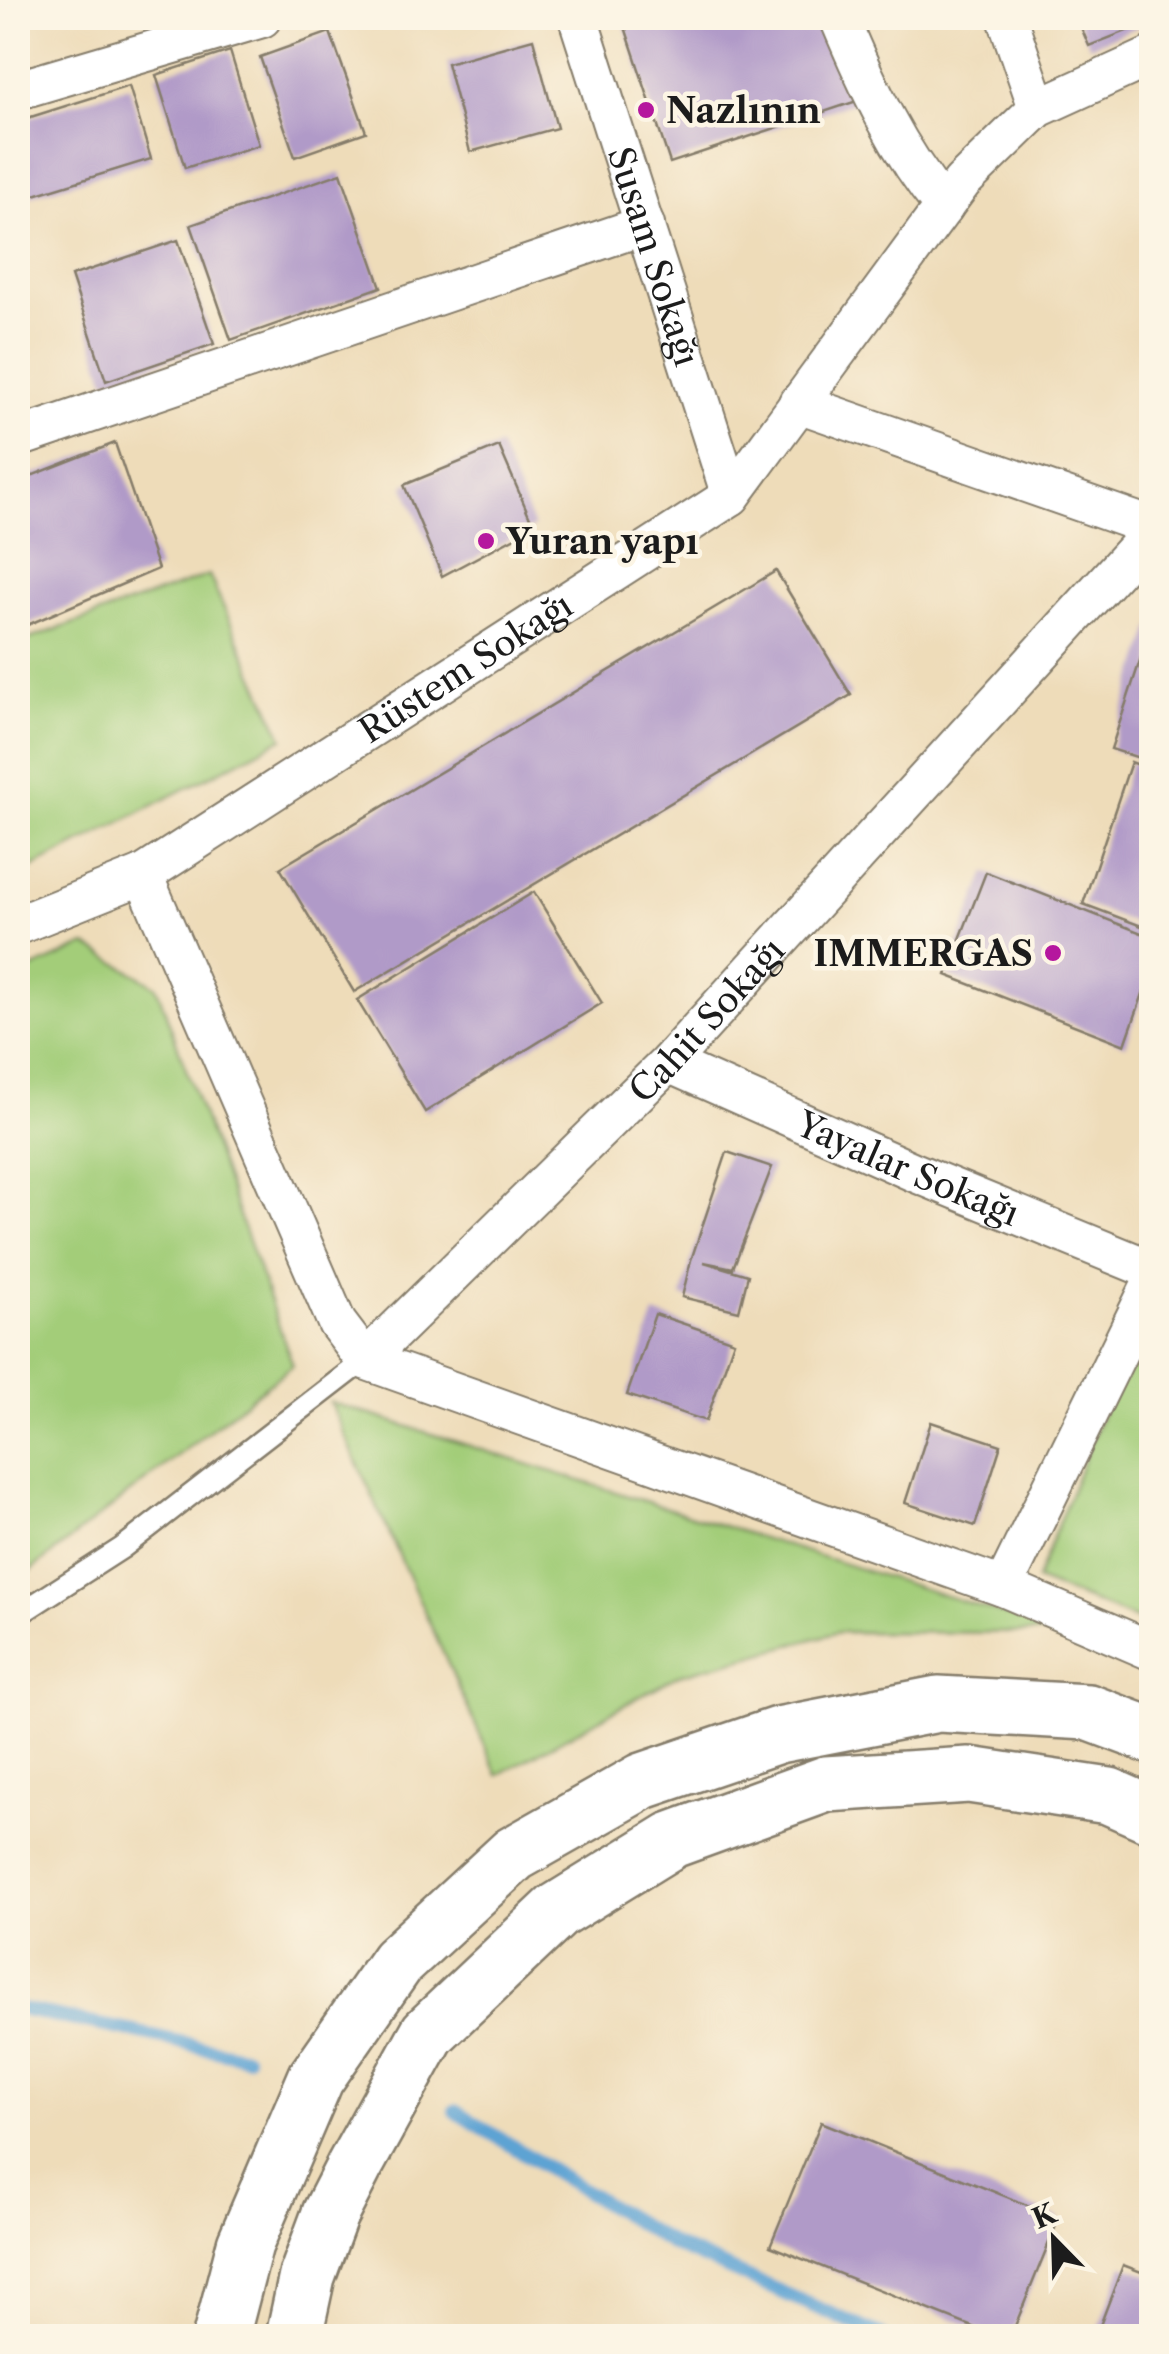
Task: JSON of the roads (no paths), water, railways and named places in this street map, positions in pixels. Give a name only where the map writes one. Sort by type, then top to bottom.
[{"type":"highway","points":[[221,2336],[244,2244],[316,2078],[397,1962],[514,1854],[642,1781],[778,1735],[938,1704],[1088,1712],[1152,1736]]},
{"type":"highway","points":[[294,2336],[308,2276],[330,2214],[428,2033],[557,1911],[672,1840],[826,1784],[968,1775],[1109,1796],[1152,1815]]},
{"type":"street","points":[[18,90],[262,18]]},
{"type":"street","name":"Susam Sokağı","points":[[578,18],[731,496]]},
{"type":"street","points":[[839,18],[867,87],[922,180],[944,206]]},
{"type":"street","points":[[1007,18],[1038,108]]},
{"type":"street","name":"Rüstem Sokağı","points":[[18,925],[143,875],[731,496],[962,182],[1038,108],[1152,56]]},
{"type":"street","points":[[18,438],[645,225]]},
{"type":"street","points":[[798,404],[1152,529]]},
{"type":"street","name":"Cahit Sokağı","points":[[365,1360],[668,1064],[1152,529]]},
{"type":"street","points":[[143,875],[337,1323],[365,1360],[1003,1587],[1152,1651]]},
{"type":"street","name":"Yayalar Sokağı","points":[[668,1064],[1152,1270]]},
{"type":"street","points":[[1003,1587],[1152,1284]]},
{"type":"lane","points":[[18,1614],[122,1548],[365,1360]]},
{"type":"waterway","points":[[18,2009],[246,2057]]},
{"type":"waterway","points":[[455,2111],[673,2245],[882,2336]]},
{"type":"place","name":"Nazlının","points":[[646,110]]},
{"type":"place","name":"Yuran yapı","points":[[486,541]]},
{"type":"place","name":"IMMERGAS","points":[[1053,953]]}]
